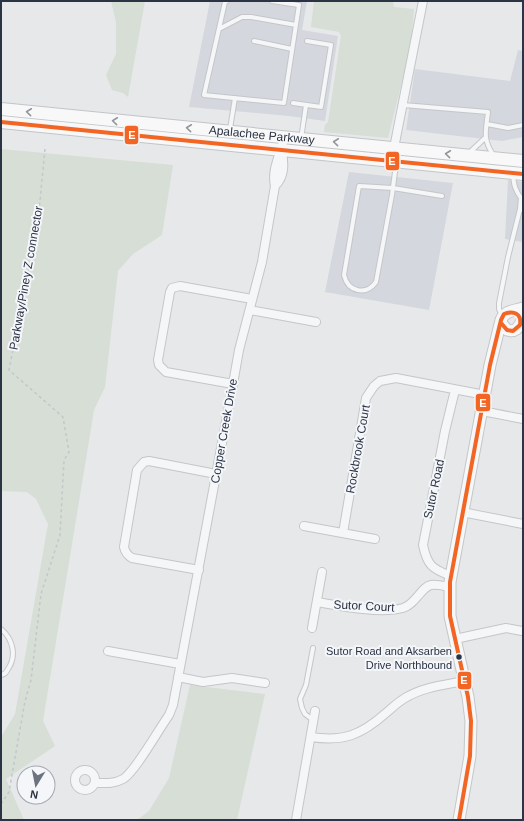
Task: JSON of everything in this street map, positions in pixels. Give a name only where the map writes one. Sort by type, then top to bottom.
[{"type":"main road","name":"Apalachee Parkway","points":[[1,109],[523,161]]},
{"type":"main road","points":[[54,128],[56,115]]},
{"type":"main road","name":"Apalachee Parkway","points":[[1,122],[518,173]]},
{"type":"main road","points":[[379,159],[390,155],[394,148]]},
{"type":"main road","points":[[397,161],[400,155],[412,150]]},
{"type":"street","points":[[394,148],[423,1]]},
{"type":"street","name":"Copper Creek Drive","points":[[95,783],[108,784],[116,782],[122,780],[130,774],[168,715],[174,700],[239,350],[262,262],[275,186],[273,178],[275,165],[284,137]]},
{"type":"street","points":[[233,384],[166,372],[159,365],[158,360],[160,346],[170,292],[172,288],[180,286],[252,299]]},
{"type":"street","points":[[505,317],[523,308]]},
{"type":"street","points":[[250,310],[316,322]]},
{"type":"street","points":[[460,820],[471,748],[471,721],[468,698],[450,616],[450,581],[490,365],[497,342],[505,317],[514,312],[522,321],[518,328],[511,331],[497,342]]},
{"type":"street","points":[[505,317],[504,328],[511,331]]},
{"type":"street","name":"Rockbrook Court","points":[[343,533],[366,398],[374,386],[380,381],[396,378],[485,395]]},
{"type":"street","name":"Sutor Road","points":[[450,581],[430,565],[423,545],[445,431],[455,390]]},
{"type":"street","points":[[482,411],[523,419]]},
{"type":"street","points":[[199,570],[128,556],[124,547],[130,508],[138,470],[144,462],[149,461],[216,474]]},
{"type":"street","points":[[462,512],[523,524]]},
{"type":"street","points":[[304,526],[375,538]]},
{"type":"street","name":"Sutor Court","points":[[312,628],[322,572]]},
{"type":"street","name":"Sutor Court","points":[[317,602],[352,608],[380,610],[396,609],[409,605],[415,601],[424,588],[450,581]]},
{"type":"street","points":[[455,639],[506,628],[522,632]]},
{"type":"street","points":[[108,651],[180,664]]},
{"type":"street","points":[[178,677],[202,682],[232,678],[265,683]]},
{"type":"street","points":[[310,737],[326,740],[350,737],[369,727],[399,702],[414,693],[424,689],[464,681]]},
{"type":"street","points":[[296,820],[314,711]]},
{"type":"lane","points":[[227,1],[225,2],[204,95],[284,103],[299,5],[272,1]]},
{"type":"lane","points":[[219,29],[242,17],[251,17],[296,25]]},
{"type":"lane","points":[[254,41],[292,49]]},
{"type":"lane","points":[[293,103],[321,107],[331,46],[307,42]]},
{"type":"lane","points":[[229,132],[235,98]]},
{"type":"lane","points":[[301,139],[306,105]]},
{"type":"lane","points":[[403,105],[488,112],[485,138],[489,149],[496,158]]},
{"type":"lane","points":[[487,124],[508,128],[523,125]]},
{"type":"lane","points":[[466,155],[485,138]]},
{"type":"lane","points":[[397,161],[392,188],[376,282],[372,287],[366,290],[356,290],[347,284],[344,275],[359,186],[392,188],[442,196]]},
{"type":"lane","points":[[505,317],[499,309],[499,303],[522,210],[522,197],[516,192],[514,184],[518,173]]},
{"type":"lane","points":[[1,629],[7,634],[13,646],[13,662],[5,674],[1,675]]},
{"type":"lane","points":[[313,648],[306,684],[300,699],[305,714],[313,720]]},
{"type":"path","name":"Parkway/Piney Z connector","points":[[1,804],[9,792],[25,701],[31,680],[41,594],[60,535],[64,460],[69,452],[63,417],[9,370],[38,221],[45,149]]},
{"type":"shaded area","points":[[111,1],[145,1],[128,97],[123,93],[112,90],[106,75],[116,54],[116,22]]},
{"type":"shaded area","points":[[210,1],[307,1],[302,30],[338,36],[325,121],[289,116],[189,107]]},
{"type":"shaded area","points":[[314,1],[393,1],[394,7],[414,9],[411,45],[388,138],[324,132],[325,125],[328,122],[341,36],[339,32],[311,27]]},
{"type":"shaded area","points":[[518,50],[523,51],[523,137],[502,141],[406,130],[415,69],[510,81]]},
{"type":"shaded area","points":[[1,149],[173,165],[162,235],[133,254],[118,271],[105,387],[94,410],[43,721],[55,746],[27,765],[16,765],[16,772],[6,779],[16,805],[17,805],[24,820],[1,820],[1,737],[15,714],[48,524],[36,499],[27,492],[1,491]]},
{"type":"shaded area","points":[[349,172],[453,183],[429,310],[325,292]]},
{"type":"shaded area","points":[[508,180],[523,182],[523,242],[505,239]]},
{"type":"shaded area","points":[[190,685],[265,694],[237,820],[137,820],[149,811],[169,778]]},
{"type":"transit line","name":"E","points":[[1,122],[523,174]]},
{"type":"transit line","name":"E","points":[[459,820],[470,756],[471,721],[468,697],[450,616],[450,582],[490,365],[501,320],[504,314],[511,312],[520,318],[520,325],[513,331],[507,330],[501,323]]},
{"type":"place","name":"Sutor Road and Aksarben Drive Northbound","points":[[459,657]]}]
